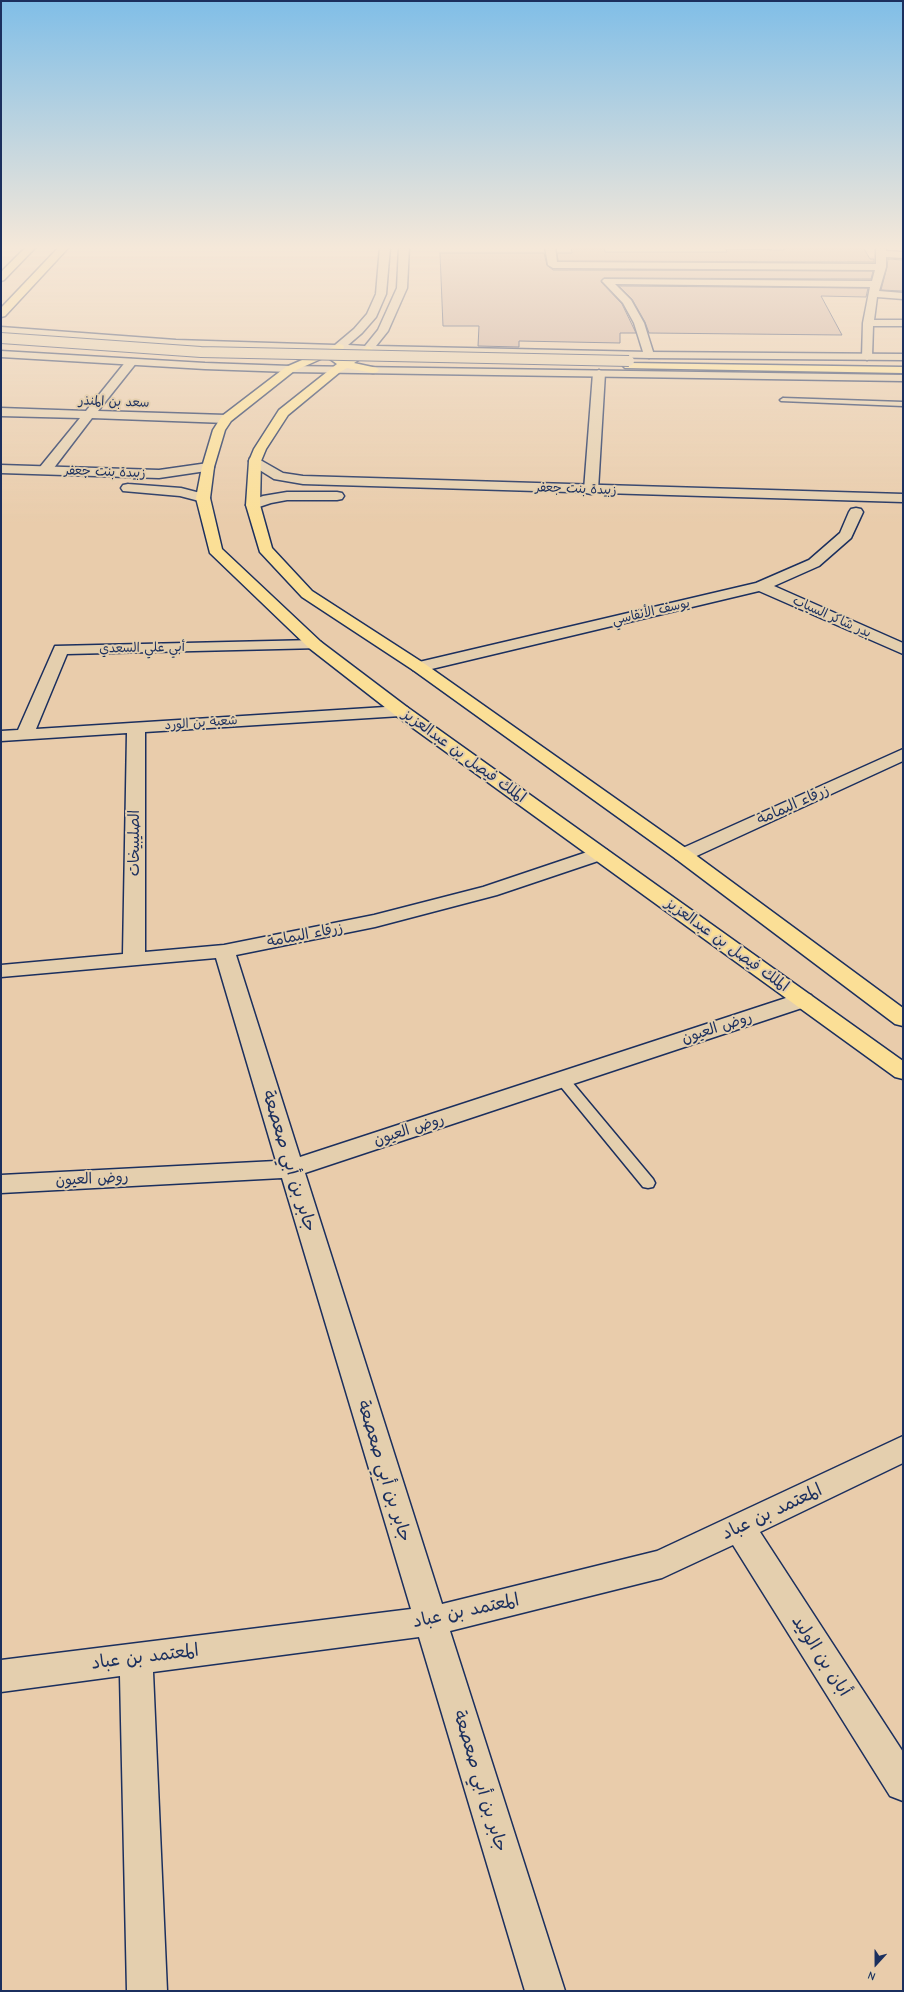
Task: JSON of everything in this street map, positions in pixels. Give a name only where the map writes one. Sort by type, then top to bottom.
[{"type":"main road","points":[[339,347],[333,353],[339,365]]},
{"type":"main road","points":[[265,368],[291,368],[339,347]]},
{"type":"main road","points":[[368,349],[339,365],[283,413],[260,449],[255,461],[253,505],[265,549],[307,594],[418,667],[682,855],[903,1019]]},
{"type":"main road","points":[[629,364],[903,364]]},
{"type":"main road","points":[[629,364],[903,370]]},
{"type":"main road","name":"الملك فيصل بن عبدالعزيز","points":[[291,368],[226,419],[219,430],[208,467],[203,498],[216,550],[315,645],[401,711],[903,1072]]},
{"type":"street","points":[[29,340],[201,352],[629,364]]},
{"type":"street","points":[[135,340],[176,343],[368,349],[500,350],[649,355],[903,357]]},
{"type":"street","points":[[339,347],[347,340]]},
{"type":"street","points":[[368,349],[376,340]]},
{"type":"street","points":[[644,340],[649,355]]},
{"type":"street","points":[[867,357],[868,340]]},
{"type":"street","points":[[1,345],[82,352],[311,362],[629,364]]},
{"type":"street","points":[[1,354],[265,368],[288,364],[301,357],[301,353],[296,350],[276,345]]},
{"type":"street","points":[[496,372],[465,367],[460,364],[459,360],[462,357],[477,352],[500,350]]},
{"type":"street","points":[[45,470],[131,362]]},
{"type":"street","points":[[291,368],[339,365],[373,370],[903,378]]},
{"type":"street","points":[[591,490],[599,373]]},
{"type":"street","name":"سعد بن المنذر","points":[[1,412],[226,419]]},
{"type":"street","name":"زبيدة بنت جعفر","points":[[255,461],[271,472],[290,479],[336,482],[903,498]]},
{"type":"street","name":"زبيدة بنت جعفر","points":[[1,469],[159,474],[208,467]]},
{"type":"street","points":[[127,488],[139,487],[151,482],[146,476],[134,473]]},
{"type":"street","points":[[253,505],[268,499],[287,496],[344,496],[323,492],[318,489],[326,483],[336,482]]},
{"type":"street","name":"زبيدة بنت جعفر","points":[[111,488],[181,492],[203,498]]},
{"type":"street","points":[[840,511],[872,512]]},
{"type":"street","name":"يوسف الأنفاسي","points":[[418,667],[761,586],[814,563],[846,535],[856,512]]},
{"type":"street","name":"بدر شاكر السياب","points":[[761,586],[903,649]]},
{"type":"street","name":"أبي علي السعدي","points":[[25,734],[61,649],[315,645]]},
{"type":"street","name":"شعبة بن الورد","points":[[1,736],[401,711]]},
{"type":"street","name":"الصليبيخات","points":[[134,959],[136,727]]},
{"type":"street","name":"زرقاء اليمامة","points":[[682,855],[899,761]]},
{"type":"street","name":"زرقاء اليمامة","points":[[1,971],[224,951],[375,921],[490,891],[600,854]]},
{"type":"street","name":"جابر بن أبي صعصعة","points":[[224,951],[545,1991]]},
{"type":"street","name":"روض العيون","points":[[1,1184],[291,1169],[803,1000]]},
{"type":"street","name":"المعتمد بن عباد","points":[[1,1676],[431,1621],[662,1564],[884,1459],[903,1448]]},
{"type":"street","name":"أبان بن الوليد","points":[[739,1527],[903,1784]]},
{"type":"street","points":[[136,1659],[147,1991]]},
{"type":"lane","points":[[784,400],[903,404]]},
{"type":"lane","points":[[562,1079],[648,1183]]},
{"type":"building","points":[[478,340],[620,340],[620,343],[519,341],[519,347],[478,346]]}]
